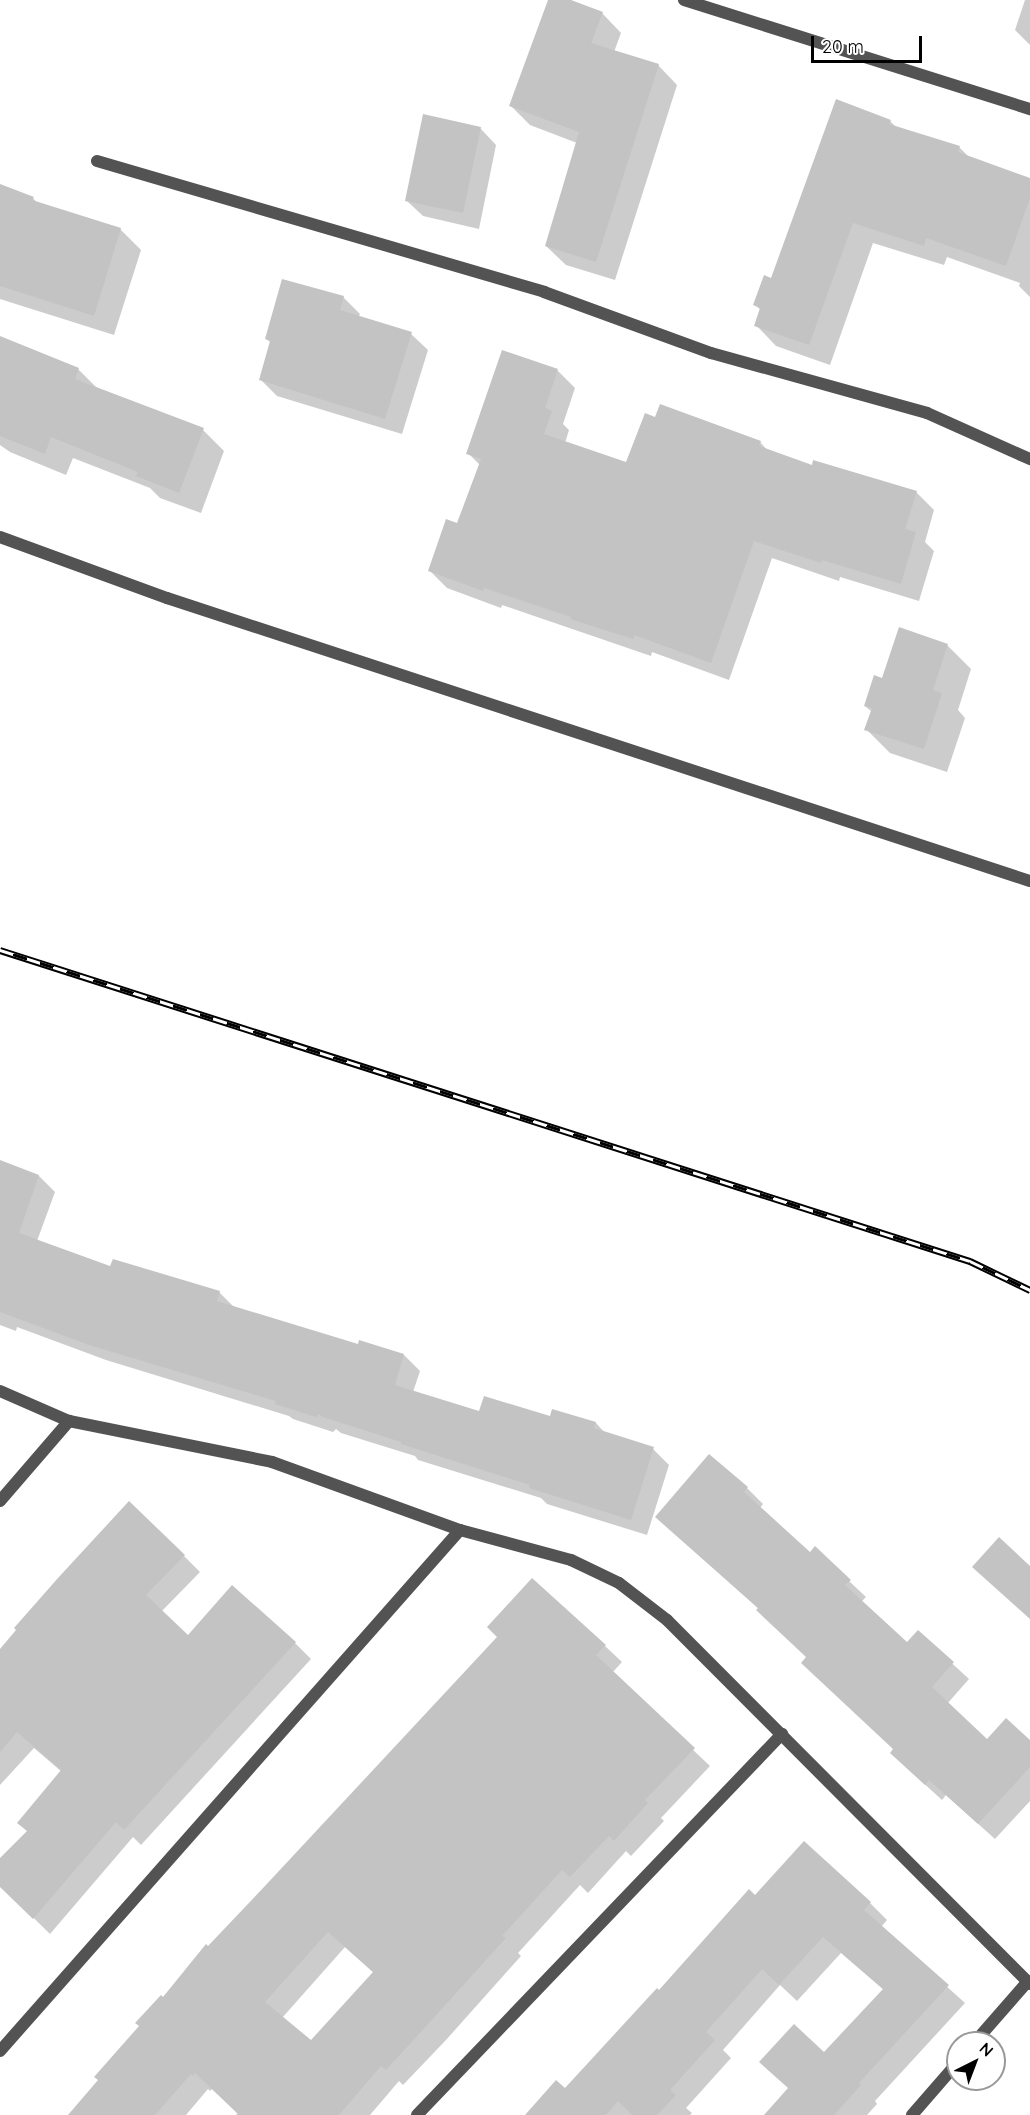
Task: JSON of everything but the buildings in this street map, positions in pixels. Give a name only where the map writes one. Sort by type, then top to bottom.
[{"type":"street","points":[[684,0],[1030,109]]},
{"type":"street","points":[[97,161],[543,292],[711,353],[927,413],[1030,459]]},
{"type":"street","points":[[0,537],[167,598],[1030,881]]},
{"type":"street","points":[[0,1391],[69,1421],[272,1462],[460,1530],[571,1560],[619,1583],[667,1620],[1029,1982],[985,2031]]},
{"type":"street","points":[[0,1501],[69,1421]]},
{"type":"street","points":[[0,2050],[460,1530]]},
{"type":"street","points":[[417,2115],[782,1734]]},
{"type":"street","points":[[912,2115],[946,2076]]},
{"type":"railway","points":[[0,950],[970,1261],[1030,1290]]}]
